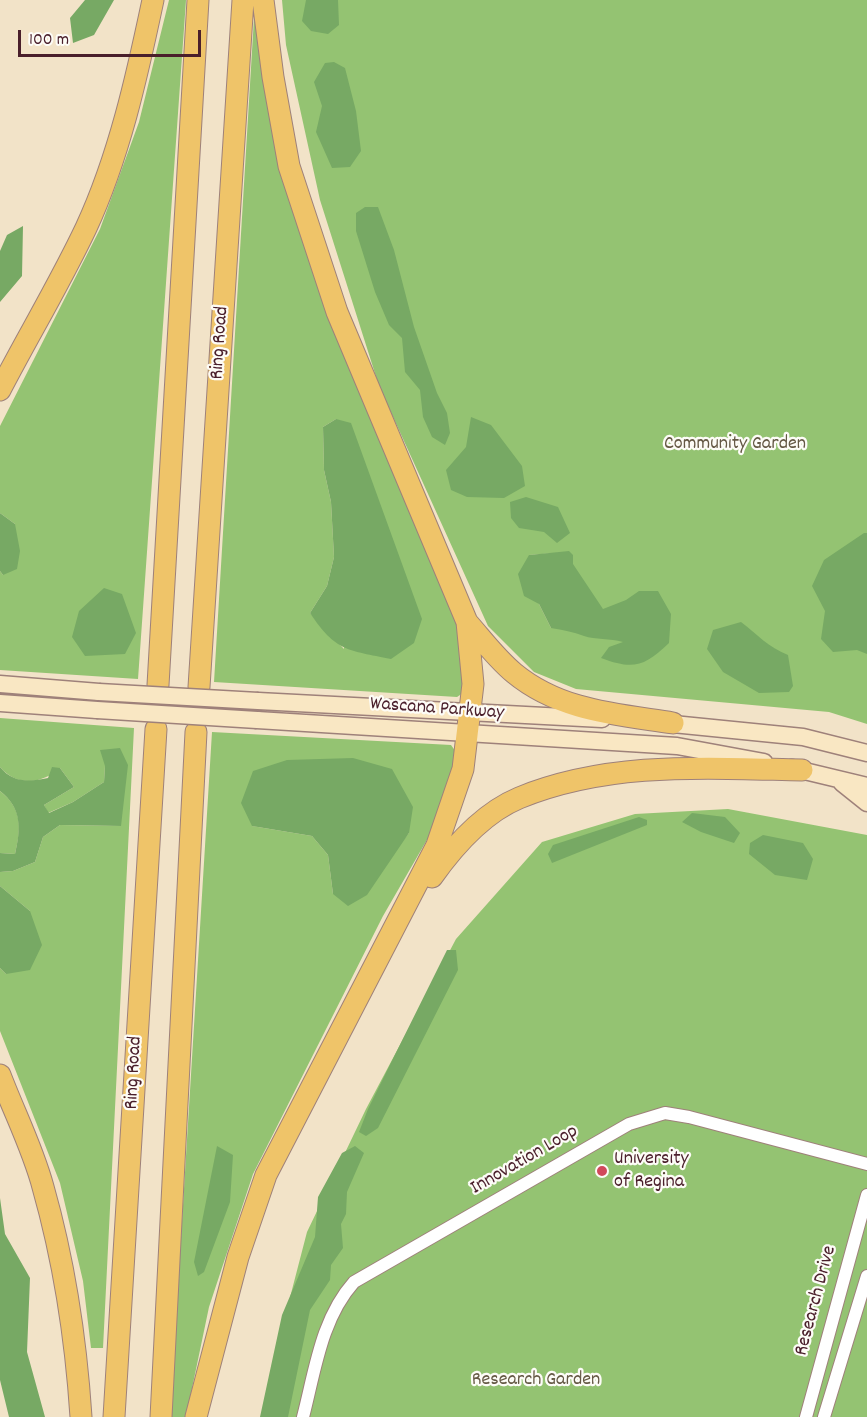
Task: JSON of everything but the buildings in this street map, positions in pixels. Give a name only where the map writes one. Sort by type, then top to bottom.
[{"type":"highway","points":[[0,390],[86,227],[116,143],[141,59],[153,0]]},
{"type":"highway","points":[[158,685],[198,0]]},
{"type":"highway","name":"Ring Road","points":[[199,687],[243,0]]},
{"type":"highway","points":[[196,1417],[238,1257],[266,1176],[436,845],[463,769],[473,684],[467,622],[337,312],[289,166],[263,0]]},
{"type":"highway","points":[[467,622],[513,673],[555,699],[582,709],[673,723]]},
{"type":"highway","name":"Ring Road","points":[[114,1417],[156,729]]},
{"type":"highway","points":[[161,1417],[196,732]]},
{"type":"highway","points":[[387,941],[453,847],[482,822],[518,798],[618,771],[687,767],[802,770]]},
{"type":"highway","points":[[0,1075],[43,1185],[65,1284],[78,1376],[81,1417]]},
{"type":"main road","name":"Wascana Parkway","points":[[0,684],[99,692],[673,723],[803,737],[867,753]]},
{"type":"main road","name":"Wascana Parkway","points":[[0,703],[677,746],[802,770],[867,786]]},
{"type":"main road","points":[[834,777],[867,803]]},
{"type":"street","name":"Innovation Loop","points":[[303,1417],[330,1317],[340,1298],[354,1282],[629,1125],[665,1113],[689,1117],[867,1164]]},
{"type":"street","name":"Research Drive","points":[[806,1417],[867,1195]]},
{"type":"street","name":"Research Drive","points":[[824,1417],[867,1276]]},
{"type":"green space","points":[[85,0],[114,0],[94,35],[73,43],[70,18]]},
{"type":"green space","points":[[169,0],[186,0],[138,679],[0,670],[0,571],[3,575],[15,524],[0,513],[0,426],[100,229],[139,122]]},
{"type":"green space","name":"Community Garden","points":[[282,0],[867,0],[867,724],[829,712],[576,689],[534,672],[488,626],[379,386],[320,200],[286,45]],"holes":[[[569,552],[573,565],[551,628],[539,604],[529,555]]]},
{"type":"green space","points":[[306,0],[338,0],[339,25],[328,34],[311,31],[302,21]]},
{"type":"green space","points":[[254,18],[260,20],[286,178],[459,620],[466,691],[457,697],[214,682]],"holes":[[[336,419],[344,649],[310,613],[327,586],[334,557],[331,502],[324,470],[323,427]]]},
{"type":"green space","points":[[334,62],[345,68],[356,111],[361,151],[350,167],[332,168],[316,132],[322,106],[314,82],[325,63]]},
{"type":"green space","points":[[365,207],[378,207],[394,250],[414,327],[437,393],[447,413],[450,433],[445,445],[432,437],[423,417],[420,390],[405,372],[402,338],[389,325],[375,292],[356,231],[356,213]]},
{"type":"green space","points":[[23,226],[22,276],[0,302],[0,251],[7,235]]},
{"type":"green space","points":[[471,417],[491,425],[522,466],[525,486],[504,498],[467,497],[451,490],[446,470],[466,447]]},
{"type":"green space","points":[[336,419],[351,423],[422,619],[414,643],[391,659],[364,654],[344,647],[319,626],[310,613],[327,586],[334,557],[331,502],[324,470],[323,427]]},
{"type":"green space","points":[[526,497],[558,507],[570,533],[557,543],[544,532],[519,528],[511,518],[510,502]]},
{"type":"green space","points":[[0,513],[15,524],[20,551],[17,569],[3,575],[0,571]]},
{"type":"green space","points":[[867,533],[867,654],[857,650],[833,652],[821,639],[825,611],[812,586],[824,560]]},
{"type":"green space","points":[[569,551],[573,555],[573,564],[603,609],[626,600],[639,591],[658,591],[671,614],[669,643],[645,661],[638,664],[622,664],[601,658],[609,647],[623,642],[551,628],[539,604],[524,596],[518,574],[529,555]]},
{"type":"green space","points":[[104,588],[122,594],[136,633],[125,654],[85,656],[72,637],[79,611]]},
{"type":"green space","points":[[741,622],[769,644],[788,655],[793,686],[789,692],[759,693],[723,672],[707,649],[713,630]]},
{"type":"green space","points":[[0,718],[134,728],[103,1348],[91,1348],[83,1281],[60,1183],[0,1031],[0,968],[6,974],[30,911],[0,886],[0,872],[13,871],[35,862],[43,837],[60,825],[121,826],[105,766],[104,782],[73,802],[48,813],[44,805],[74,787],[60,768],[45,777],[30,781],[14,778],[0,767]]},
{"type":"green space","points":[[212,732],[451,745],[456,752],[439,819],[383,916],[253,1174],[209,1307],[186,1417],[170,1417]],"holes":[[[252,826],[409,833],[393,853],[333,894],[328,855],[312,836]]]},
{"type":"green space","points":[[120,748],[128,765],[121,826],[60,825],[43,837],[35,862],[13,871],[0,872],[0,853],[15,854],[19,828],[12,804],[0,791],[0,767],[10,776],[22,780],[48,778],[52,767],[60,768],[74,787],[44,805],[49,813],[73,802],[104,782],[105,766],[100,750]]},
{"type":"green space","points":[[353,758],[392,769],[413,807],[409,833],[367,895],[348,906],[333,894],[328,855],[312,836],[252,826],[241,803],[253,771],[287,760]]},
{"type":"green space","points":[[0,791],[13,805],[18,820],[15,854],[0,853]]},
{"type":"green space","name":"University of Regina","points":[[728,809],[867,835],[867,1417],[262,1417],[274,1359],[307,1232],[366,1109],[456,939],[542,842],[635,814]]},
{"type":"green space","points":[[692,813],[725,817],[740,833],[734,843],[701,832],[682,822]]},
{"type":"green space","points":[[639,817],[647,820],[647,825],[552,863],[548,854],[553,845]]},
{"type":"green space","points":[[763,835],[803,843],[813,859],[807,880],[775,875],[749,854],[750,843]]},
{"type":"green space","points":[[0,886],[30,911],[42,945],[30,970],[6,974],[0,968]]},
{"type":"green space","points":[[447,950],[456,950],[458,970],[378,1128],[366,1136],[359,1132],[368,1109]]},
{"type":"green space","points":[[217,1146],[233,1155],[230,1202],[204,1272],[198,1276],[194,1262]]},
{"type":"green space","points":[[355,1146],[364,1153],[347,1192],[346,1214],[341,1224],[343,1248],[331,1265],[330,1280],[310,1310],[288,1417],[260,1417],[282,1315],[315,1237],[318,1197],[342,1153]]},
{"type":"green space","points":[[0,1198],[5,1234],[30,1278],[27,1352],[45,1417],[9,1417],[0,1380]]},
{"type":"place","name":"University of Regina","points":[[602,1171]]},
{"type":"park label","name":"Research Garden","points":[[536,1381]]}]
